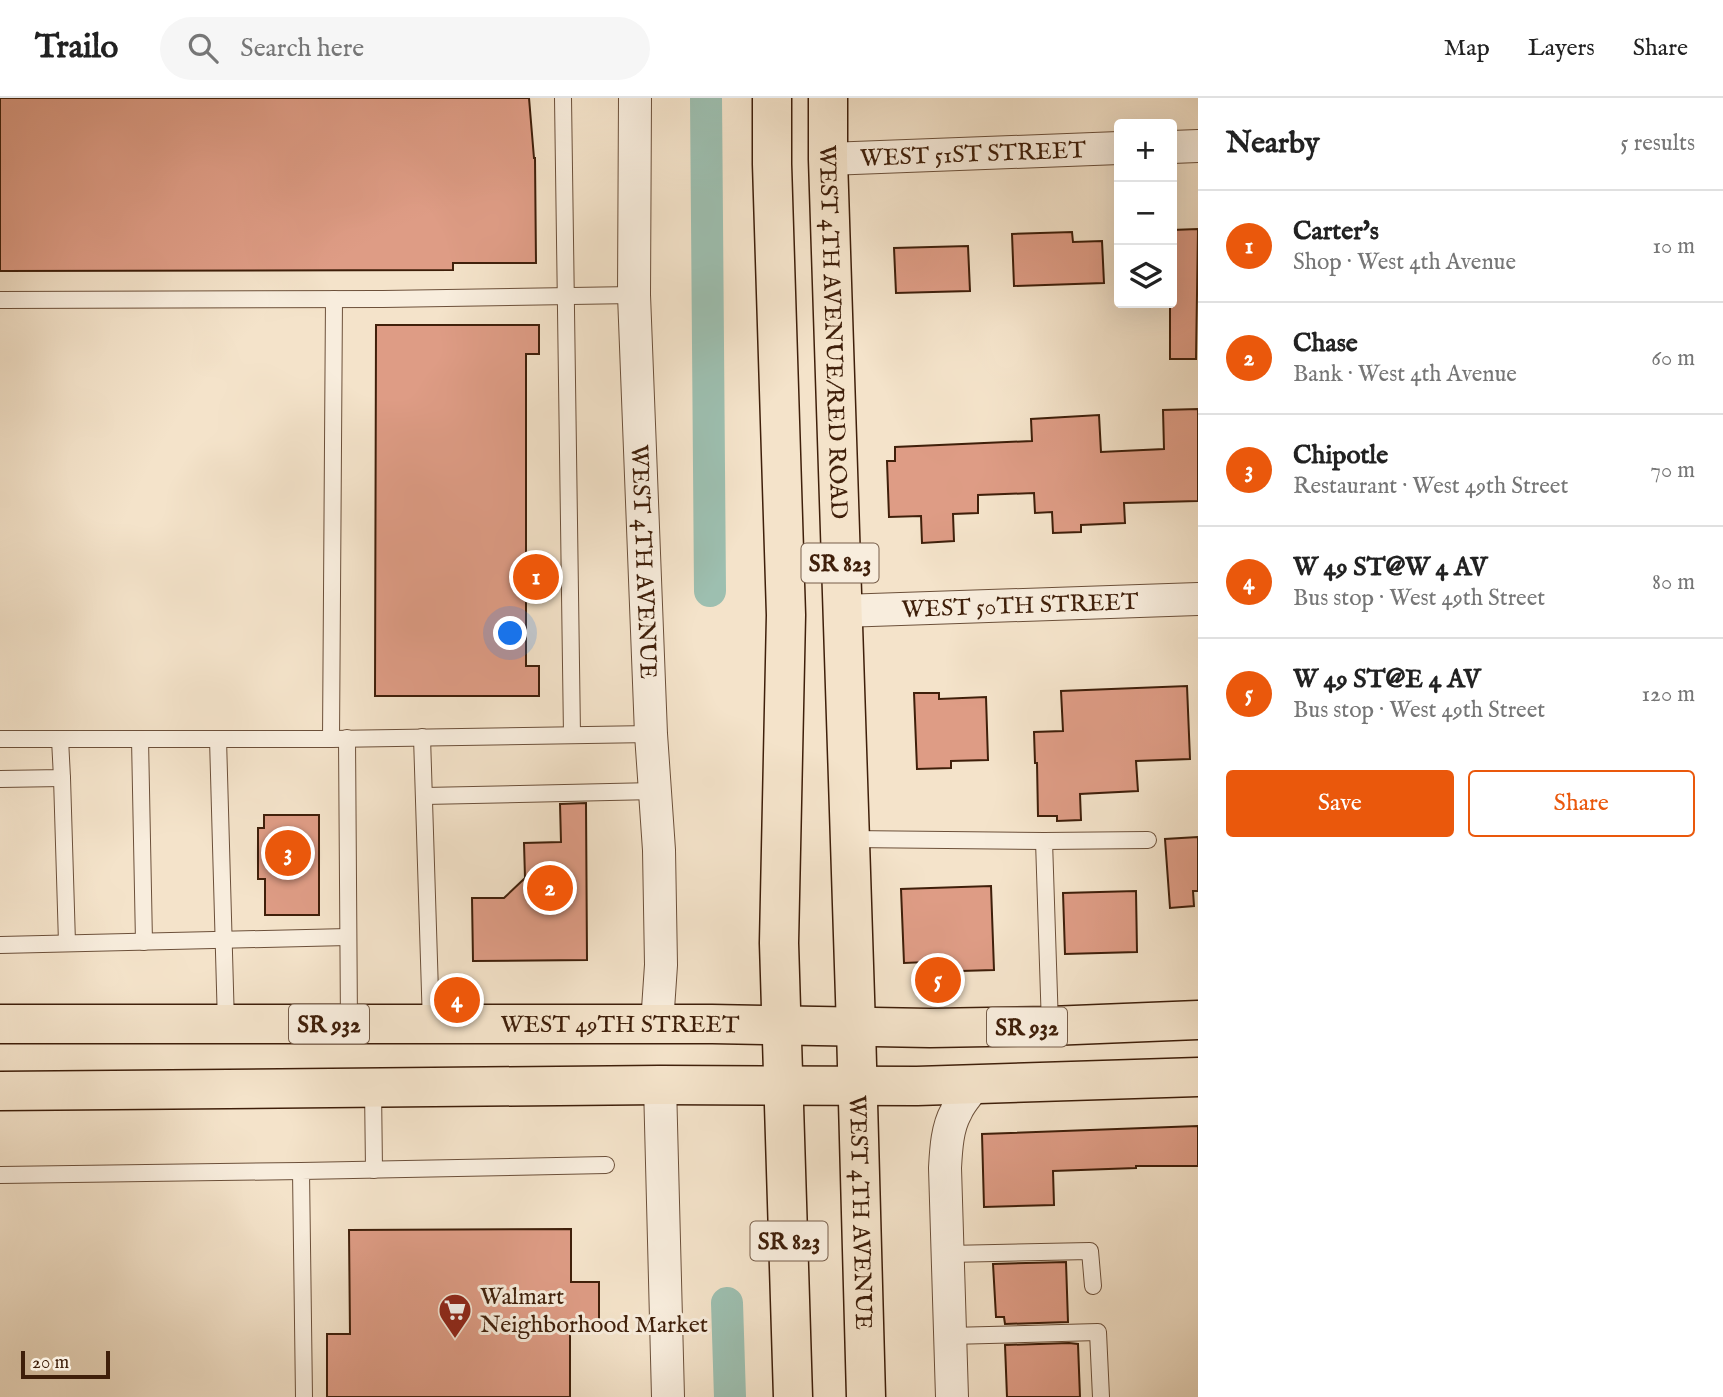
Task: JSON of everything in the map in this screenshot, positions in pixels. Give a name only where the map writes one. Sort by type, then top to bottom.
[{"type":"main road","name":"SR 823","points":[[772,98],[786,615],[779,943],[793,1397]]},
{"type":"main road","points":[[794,98],[828,159]]},
{"type":"main road","name":"WEST 4TH AVENUE/RED ROAD","points":[[828,98],[856,1028]]},
{"type":"main road","name":"WEST 49TH STREET","points":[[0,1024],[657,1024],[856,1028],[1050,1027],[1198,1020]]},
{"type":"main road","name":"WEST 4TH AVENUE","points":[[856,1028],[866,1397]]},
{"type":"main road","name":"SR 932","points":[[0,1091],[660,1085],[858,1087],[1198,1077]]},
{"type":"street","name":"WEST 4TH AVENUE","points":[[635,98],[634,295],[651,733],[659,850],[661,965],[657,1024]]},
{"type":"street","points":[[1177,146],[1198,146]]},
{"type":"street","name":"WEST 51ST STREET","points":[[828,159],[1114,148]]},
{"type":"street","name":"WEST 50TH STREET","points":[[842,611],[1198,599]]},
{"type":"street","points":[[952,1397],[946,1152],[956,1112],[975,1084]]},
{"type":"street","points":[[660,1085],[668,1397]]},
{"type":"lane","points":[[563,98],[572,735]]},
{"type":"lane","points":[[0,300],[634,295]]},
{"type":"lane","points":[[334,299],[339,739],[349,1024]]},
{"type":"lane","points":[[0,739],[339,739],[651,733]]},
{"type":"lane","points":[[422,737],[431,1024]]},
{"type":"lane","points":[[60,739],[67,943]]},
{"type":"lane","points":[[140,739],[144,942]]},
{"type":"lane","points":[[218,739],[226,1024]]},
{"type":"lane","points":[[0,779],[62,778]]},
{"type":"lane","points":[[424,796],[655,791]]},
{"type":"lane","points":[[850,839],[1148,840]]},
{"type":"lane","points":[[1044,841],[1050,1027]]},
{"type":"lane","points":[[0,945],[348,937]]},
{"type":"lane","points":[[373,1087],[374,1170]]},
{"type":"lane","points":[[0,1175],[606,1165]]},
{"type":"lane","points":[[301,1171],[304,1397]]},
{"type":"lane","points":[[948,1254],[1090,1251],[1093,1286]]},
{"type":"lane","points":[[950,1336],[1098,1332],[1101,1397]]},
{"type":"building","points":[[0,98],[529,98],[535,158],[536,263],[453,263],[453,270],[0,271]]},
{"type":"building","points":[[1198,229],[1196,359],[1170,359],[1170,308],[1177,308],[1177,230]]},
{"type":"building","points":[[1072,232],[1073,242],[1102,241],[1104,283],[1014,286],[1012,234]]},
{"type":"building","points":[[968,246],[970,291],[896,293],[894,248]]},
{"type":"building","points":[[376,325],[539,325],[539,354],[526,354],[526,666],[539,666],[539,696],[375,696]]},
{"type":"building","points":[[1198,409],[1198,501],[1124,503],[1125,523],[1081,525],[1081,532],[1053,533],[1052,512],[1035,513],[1034,493],[978,495],[978,513],[953,514],[954,541],[922,543],[921,516],[889,517],[887,461],[895,461],[895,447],[1032,441],[1031,419],[1099,415],[1101,452],[1164,449],[1163,410]]},
{"type":"building","points":[[1187,686],[1190,759],[1136,761],[1138,791],[1080,794],[1081,820],[1057,821],[1057,816],[1038,816],[1034,732],[1063,731],[1061,691]]},
{"type":"building","points":[[914,693],[939,693],[939,699],[986,697],[988,760],[951,761],[951,768],[917,769]]},
{"type":"building","points":[[586,803],[587,960],[473,961],[472,898],[504,898],[525,878],[524,843],[561,842],[560,804]]},
{"type":"building","points":[[264,815],[319,815],[319,915],[265,915],[265,879],[258,879],[258,828],[264,828]]},
{"type":"building","points":[[1198,837],[1198,891],[1193,891],[1194,906],[1170,908],[1165,839]]},
{"type":"building","points":[[991,886],[994,970],[927,972],[927,962],[904,963],[901,889]]},
{"type":"building","points":[[1136,891],[1137,952],[1065,954],[1063,893]]},
{"type":"building","points":[[1198,1126],[1198,1166],[1136,1166],[1053,1171],[1054,1205],[984,1207],[982,1134]]},
{"type":"building","points":[[571,1229],[571,1282],[599,1282],[599,1324],[570,1324],[570,1397],[327,1397],[327,1334],[350,1334],[349,1230]]},
{"type":"building","points":[[1066,1262],[1068,1322],[1005,1324],[1004,1317],[996,1317],[993,1264]]},
{"type":"building","points":[[1078,1344],[1080,1397],[1007,1397],[1005,1345]]},
{"type":"waterway","points":[[706,98],[710,591]]},
{"type":"waterway","points":[[727,1303],[730,1397]]},
{"type":"place","name":"Carter's","points":[[536,577]]},
{"type":"place","name":"Chipotle","points":[[288,853]]},
{"type":"place","name":"Chase","points":[[550,888]]},
{"type":"place","name":"W 49 ST@E 4 AV","points":[[938,980]]},
{"type":"place","name":"W 49 ST@W 4 AV","points":[[457,1000]]},
{"type":"place","name":"Walmart Neighborhood Market","points":[[455,1340]]}]
